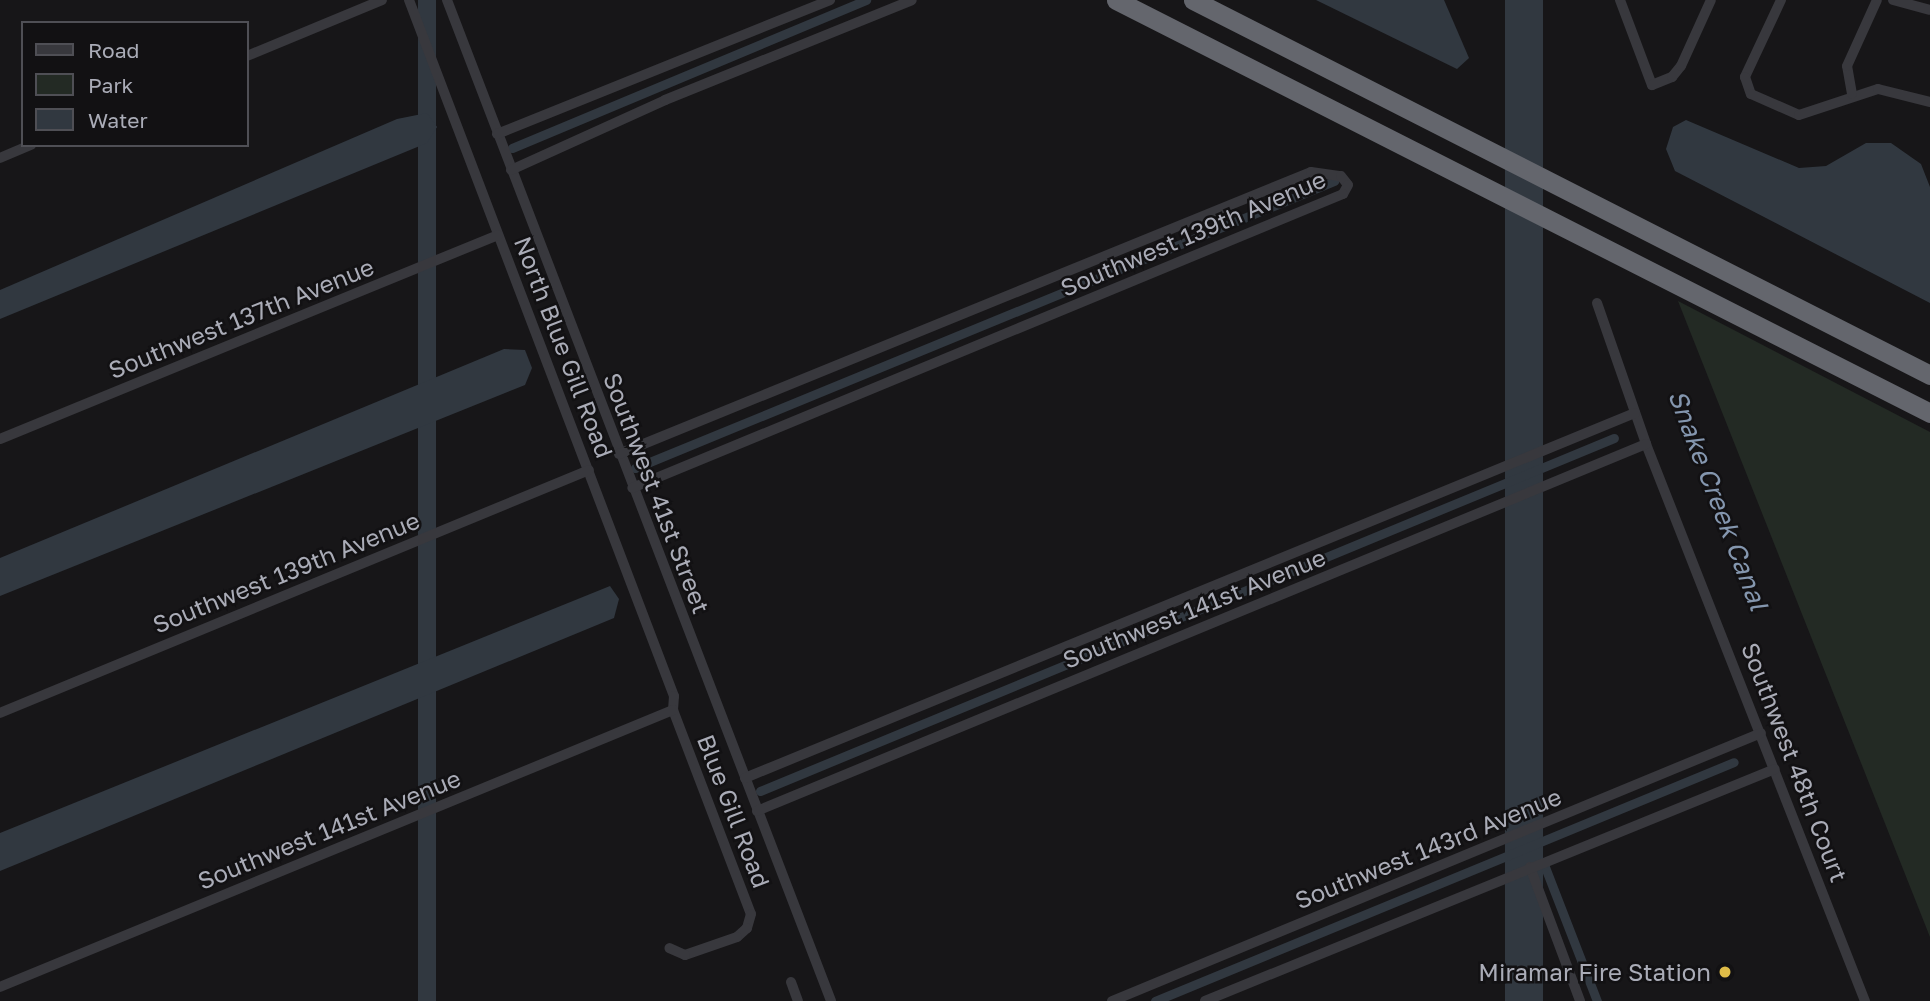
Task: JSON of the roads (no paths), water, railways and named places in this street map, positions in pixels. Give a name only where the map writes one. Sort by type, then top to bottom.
[{"type":"highway","points":[[1116,0],[1930,413]]},
{"type":"highway","points":[[1193,0],[1930,375]]},
{"type":"street","points":[[248,56],[382,0]]},
{"type":"street","name":"North Blue Gill Road","points":[[409,0],[674,696],[673,710]]},
{"type":"street","name":"Southwest 41st Street","points":[[447,0],[831,1001]]},
{"type":"street","points":[[497,134],[830,0]]},
{"type":"street","points":[[511,170],[665,100],[912,0]]},
{"type":"street","points":[[1620,0],[1652,85],[1672,76],[1681,66],[1711,0]]},
{"type":"street","points":[[1781,0],[1745,77],[1751,94],[1792,113],[1811,114],[1852,94],[1878,89],[1930,102]]},
{"type":"street","points":[[1852,94],[1847,66],[1877,0]]},
{"type":"street","points":[[1893,0],[1930,10]]},
{"type":"street","points":[[0,158],[26,147]]},
{"type":"street","name":"Southwest 139th Avenue","points":[[619,454],[1311,172],[1341,176],[1348,185],[1343,194],[632,488]]},
{"type":"street","name":"Southwest 137th Avenue","points":[[0,439],[498,235]]},
{"type":"street","name":"Southwest 48th Court","points":[[1597,303],[1646,444],[1864,1001]]},
{"type":"street","name":"Southwest 141st Avenue","points":[[745,778],[1635,413]]},
{"type":"street","name":"Southwest 141st Avenue","points":[[757,811],[1646,444]]},
{"type":"street","name":"Southwest 139th Avenue","points":[[0,713],[589,470]]},
{"type":"street","name":"Southwest 141st Avenue","points":[[0,987],[673,710]]},
{"type":"street","name":"Blue Gill Road","points":[[669,948],[685,955],[737,937],[747,928],[751,914],[673,710]]},
{"type":"street","name":"Southwest 143rd Avenue","points":[[1112,1001],[1761,733]]},
{"type":"street","points":[[1205,1001],[1775,769]]},
{"type":"street","points":[[1530,867],[1580,1001]]},
{"type":"street","points":[[791,982],[798,1001]]},
{"type":"water","points":[[418,0],[436,0],[436,1001],[418,1001]]},
{"type":"water","points":[[1316,0],[1444,0],[1469,58],[1457,69]]},
{"type":"water","points":[[1505,0],[1543,0],[1543,1001],[1505,1001]]},
{"type":"water","points":[[427,113],[437,127],[427,143],[0,319],[0,290],[397,119]]},
{"type":"water","points":[[1686,120],[1799,168],[1826,166],[1866,143],[1891,143],[1921,164],[1930,187],[1930,303],[1675,171],[1666,149],[1673,127]]},
{"type":"water","points":[[504,349],[525,350],[532,368],[525,385],[0,596],[0,558]]},
{"type":"water","points":[[610,586],[619,599],[614,618],[0,871],[0,833]]},
{"type":"waterway","points":[[512,148],[866,0]]},
{"type":"waterway","points":[[635,468],[1334,181]]},
{"type":"waterway","points":[[760,791],[1614,438]]},
{"type":"waterway","points":[[1155,1001],[1734,762]]},
{"type":"waterway","points":[[1545,867],[1597,1001]]},
{"type":"place","name":"Miramar Fire Station","points":[[1725,972]]},
{"type":"water label","name":"Snake Creek Canal","points":[[1718,500]]}]
